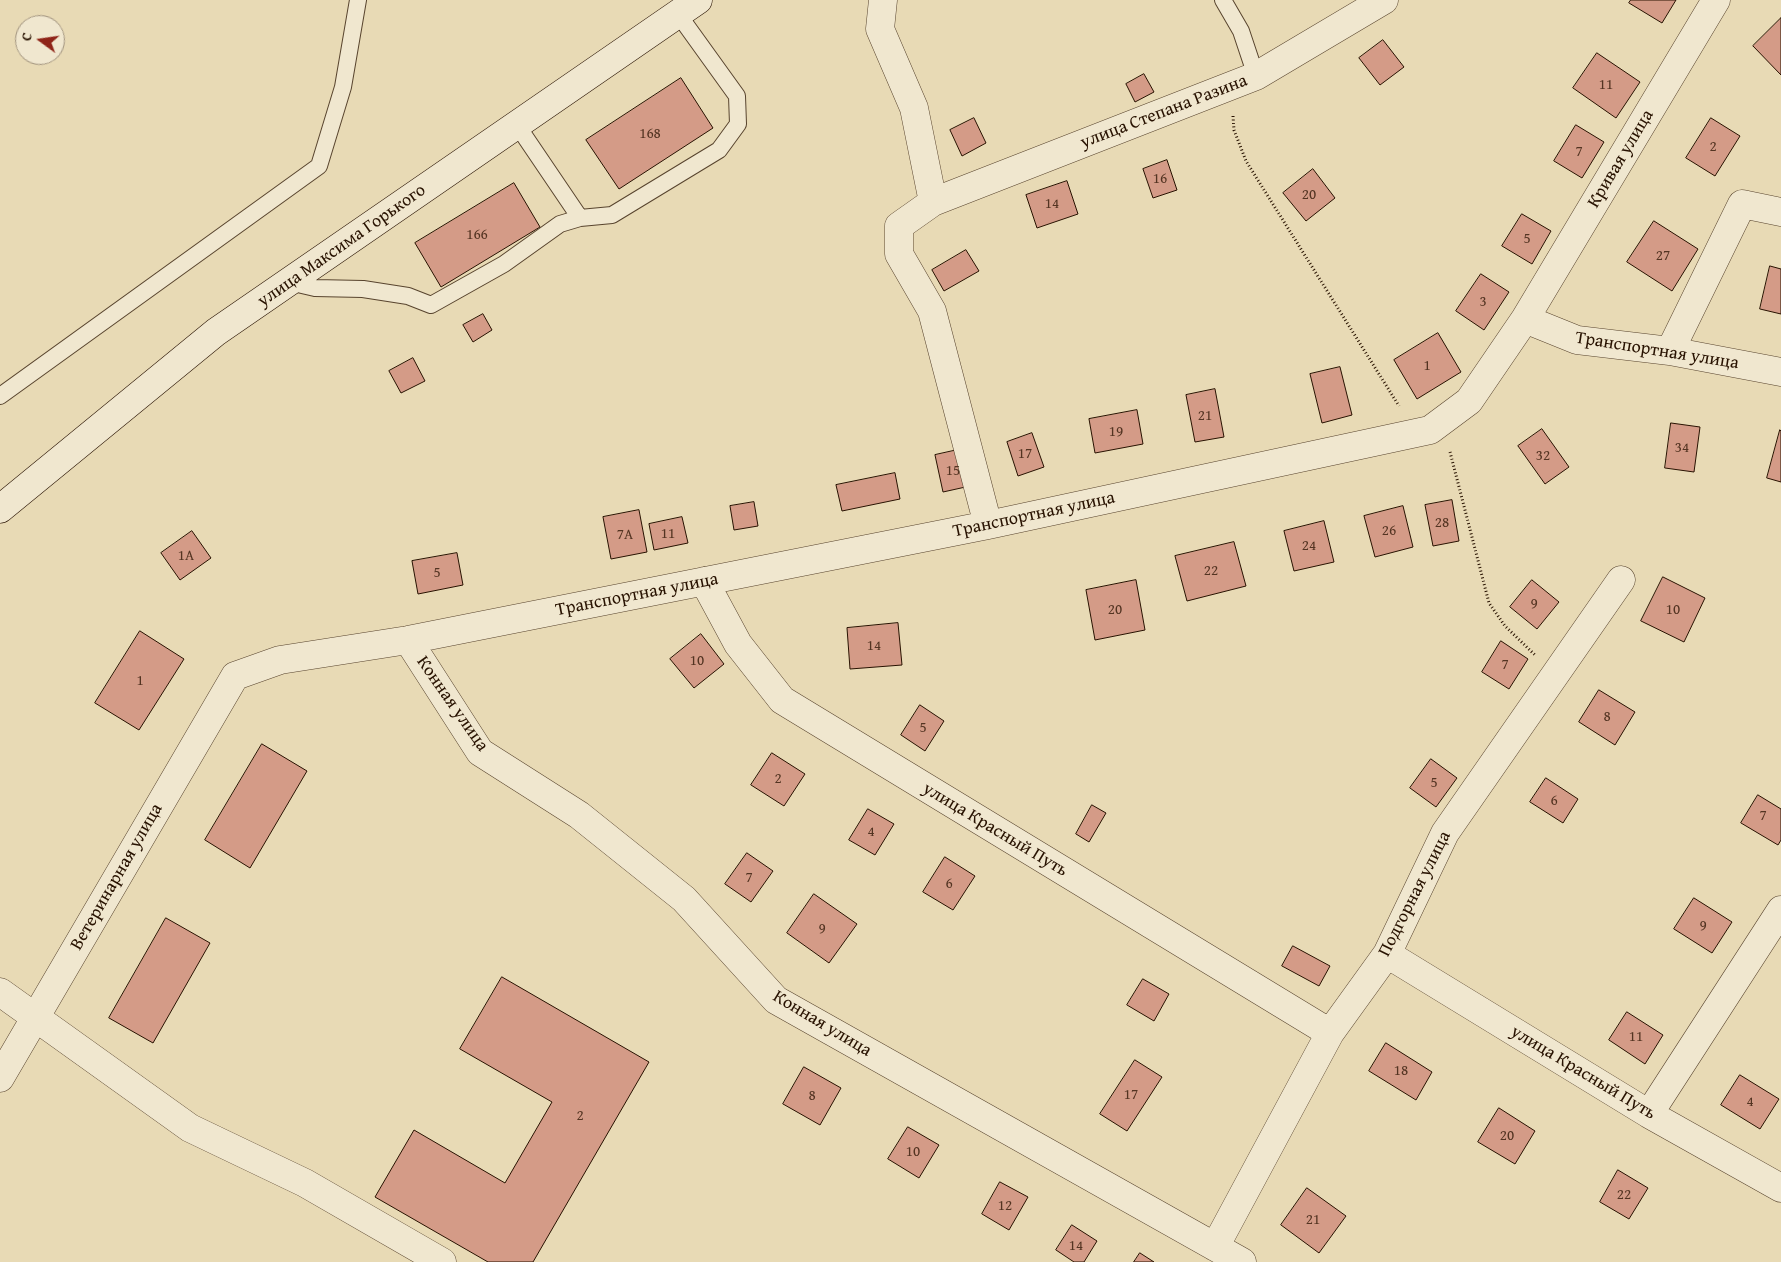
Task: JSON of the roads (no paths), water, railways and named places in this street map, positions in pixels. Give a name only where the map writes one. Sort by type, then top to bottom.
[{"type":"street","points":[[883,0],[880,29],[914,108],[933,202]]},
{"type":"street","name":"улица Степана Разина","points":[[988,525],[932,311],[899,254],[899,226],[933,202],[1256,76],[1384,0]]},
{"type":"street","name":"Кривая улица","points":[[1525,319],[1716,0]]},
{"type":"street","name":"улица Максима Горького","points":[[0,509],[216,332],[688,7]]},
{"type":"street","points":[[1670,351],[1742,204],[1781,212]]},
{"type":"street","name":"Транспортная улица","points":[[235,676],[280,660],[408,640],[988,525],[1430,430],[1469,401],[1525,319],[1577,340],[1670,351],[1781,372]]},
{"type":"street","name":"Подгорная улица","points":[[1216,1247],[1330,1033],[1387,954],[1445,833],[1622,580]]},
{"type":"street","name":"улица Красный Путь","points":[[704,581],[738,644],[782,700],[1330,1033]]},
{"type":"street","name":"Конная улица","points":[[408,640],[480,752],[579,815],[684,899],[776,1000],[1242,1262]]},
{"type":"street","name":"Ветеринарная улица","points":[[0,1078],[235,676]]},
{"type":"street","points":[[1649,1114],[1781,910]]},
{"type":"street","name":"улица Красный Путь","points":[[1387,954],[1649,1114],[1781,1188]]},
{"type":"street","points":[[0,992],[190,1128],[305,1183],[442,1262]]},
{"type":"lane","points":[[0,396],[319,166],[343,87],[358,0]]},
{"type":"lane","points":[[1223,0],[1242,31],[1256,76]]},
{"type":"lane","points":[[289,282],[315,288],[364,290],[408,296],[431,305],[504,264],[560,224],[580,218],[612,215],[719,150],[738,124],[737,96],[688,7]]},
{"type":"lane","points":[[517,125],[580,218]]}]
